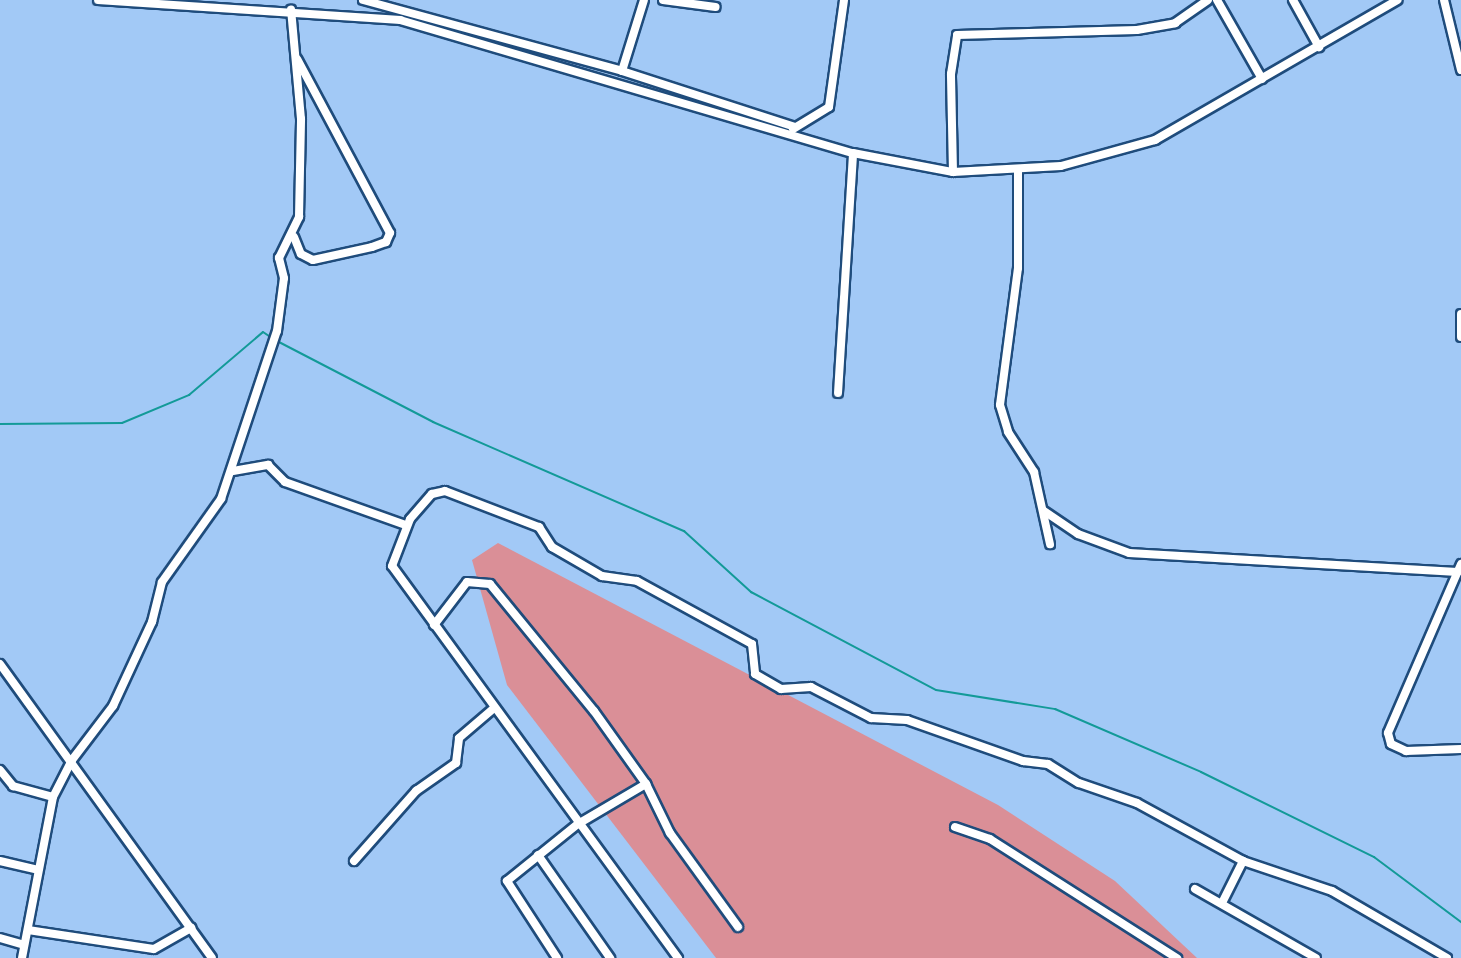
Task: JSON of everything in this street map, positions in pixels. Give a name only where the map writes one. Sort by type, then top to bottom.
[{"type":"street","points":[[98,0],[292,9],[413,23],[792,130],[830,107],[844,0]]},
{"type":"street","points":[[363,0],[622,71],[853,153],[953,172],[1017,170],[1124,152],[1197,120],[1397,0]]},
{"type":"street","points":[[622,71],[644,0]]},
{"type":"street","points":[[663,0],[716,7]]},
{"type":"street","points":[[953,172],[951,74],[957,35],[1137,30],[1175,23],[1208,0]]},
{"type":"street","points":[[1217,0],[1262,79]]},
{"type":"street","points":[[1293,0],[1319,47]]},
{"type":"street","points":[[1444,0],[1461,70]]},
{"type":"street","points":[[22,958],[53,797],[72,760],[113,706],[152,622],[162,582],[201,532],[233,471],[270,355],[283,305],[279,258],[293,237],[299,217],[301,119],[292,9]]},
{"type":"street","points":[[293,237],[301,254],[313,260],[372,247],[386,242],[390,233],[295,56]]},
{"type":"street","points":[[838,393],[853,153]]},
{"type":"street","points":[[1017,170],[1018,268],[1000,405],[1008,432],[1034,472],[1050,544]]},
{"type":"street","points":[[1461,314],[1461,337]]},
{"type":"street","points":[[233,471],[268,465],[285,482],[407,526]]},
{"type":"street","points":[[678,958],[493,709],[392,566],[407,526],[440,491],[539,527],[552,547],[602,576],[636,581],[752,644],[755,674],[781,689],[811,687],[852,712],[907,720],[1023,761],[1048,764],[1079,783],[1138,803],[1243,861],[1332,891],[1447,958]]},
{"type":"street","points":[[1044,511],[1078,534],[1129,553],[1459,568],[1388,733],[1391,744],[1406,751],[1461,749]]},
{"type":"street","points":[[434,625],[467,582],[490,584],[565,671],[646,784],[670,833],[738,927]]},
{"type":"street","points":[[0,664],[4,678],[72,760],[212,958]]},
{"type":"street","points":[[354,861],[416,791],[456,763],[459,738],[493,709]]},
{"type":"street","points":[[0,770],[13,786],[53,797]]},
{"type":"street","points":[[557,958],[507,886],[511,875],[578,824],[646,784]]},
{"type":"street","points":[[955,827],[990,839],[1177,958]]},
{"type":"street","points":[[538,855],[610,958]]},
{"type":"street","points":[[0,861],[38,870]]},
{"type":"street","points":[[1223,901],[1243,861]]},
{"type":"street","points":[[1195,889],[1223,901],[1316,958]]},
{"type":"street","points":[[28,930],[154,949],[191,928]]},
{"type":"street","points":[[0,938],[24,945]]},
{"type":"shaded area","points":[[498,543],[998,805],[1115,881],[1197,958],[716,958],[507,685],[472,560]]},
{"type":"waterway","points":[[0,424],[122,423],[189,395],[263,332],[272,338]]},
{"type":"waterway","points":[[277,341],[433,422],[684,531],[751,592],[936,690],[1055,709],[1201,772],[1374,857],[1461,922]]}]
